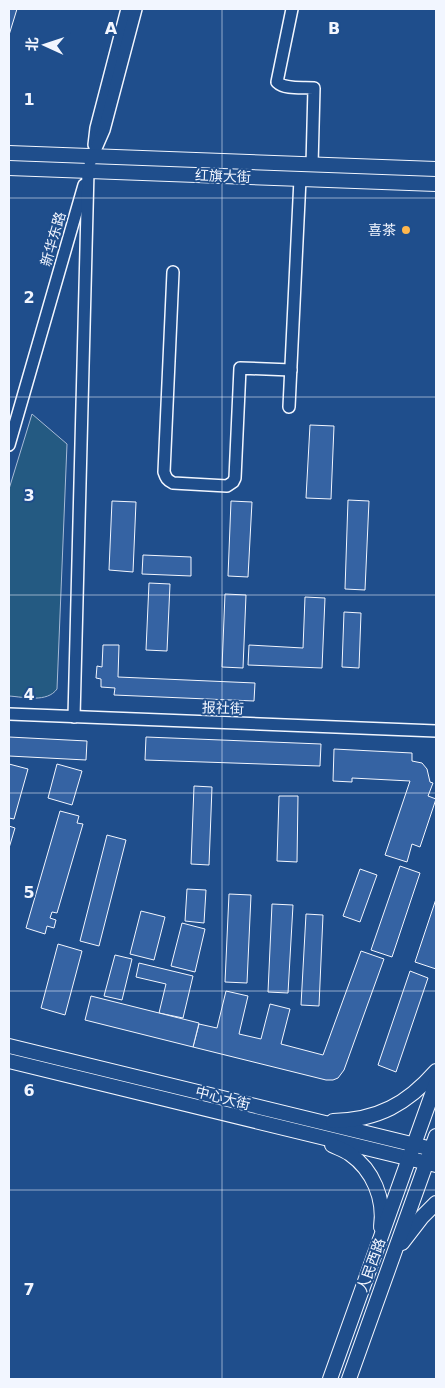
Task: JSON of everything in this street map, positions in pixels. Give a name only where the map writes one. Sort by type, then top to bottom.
[{"type":"main road","name":"红旗大街","points":[[9,153],[436,169]]},
{"type":"main road","name":"红旗大街","points":[[9,168],[436,184]]},
{"type":"main road","name":"中心大街","points":[[9,1046],[306,1118],[412,1151]]},
{"type":"main road","name":"中心大街","points":[[9,1062],[294,1130],[433,1153]]},
{"type":"main road","points":[[306,1118],[327,1121],[343,1120],[386,1111],[413,1095],[436,1071]]},
{"type":"main road","name":"人民西路","points":[[330,1379],[436,1083]]},
{"type":"main road","points":[[294,1130],[350,1154],[369,1174],[380,1200],[382,1220],[379,1241]]},
{"type":"main road","name":"人民西路","points":[[349,1379],[433,1153]]},
{"type":"main road","points":[[394,1254],[422,1217],[436,1203]]},
{"type":"street","name":"新华东路","points":[[9,445],[88,171],[96,128],[127,9]]},
{"type":"street","name":"新华东路","points":[[92,156],[104,130],[136,9]]},
{"type":"street","points":[[292,9],[277,82],[280,86],[286,87],[314,88],[312,165]]},
{"type":"street","points":[[74,717],[88,171]]},
{"type":"street","points":[[289,407],[300,179]]},
{"type":"street","points":[[173,272],[164,472],[168,481],[173,484],[227,486],[233,482],[235,478],[240,368],[291,370]]},
{"type":"street","name":"报社街","points":[[9,714],[436,731]]},
{"type":"shaded area","points":[[32,414],[67,444],[57,689],[53,693],[41,698],[9,696],[9,489]]},
{"type":"building","points":[[9,9],[17,9],[9,35]]},
{"type":"building","points":[[310,425],[334,426],[331,499],[306,498]]},
{"type":"building","points":[[348,500],[369,501],[365,590],[345,589]]},
{"type":"building","points":[[112,501],[136,502],[133,572],[109,570]]},
{"type":"building","points":[[231,501],[252,502],[248,577],[228,576]]},
{"type":"building","points":[[143,555],[191,557],[191,576],[142,574]]},
{"type":"building","points":[[149,583],[170,584],[167,651],[146,650]]},
{"type":"building","points":[[225,594],[246,595],[243,668],[222,667]]},
{"type":"building","points":[[305,597],[325,598],[322,668],[248,665],[249,645],[303,648]]},
{"type":"building","points":[[344,612],[361,613],[359,668],[342,667]]},
{"type":"building","points":[[103,645],[119,645],[118,677],[255,683],[254,701],[114,695],[115,688],[101,687],[101,679],[96,678],[97,666],[102,667]]},
{"type":"building","points":[[9,737],[87,741],[86,760],[9,756]]},
{"type":"building","points":[[146,737],[321,744],[320,766],[145,760]]},
{"type":"building","points":[[334,749],[412,753],[412,761],[422,763],[427,769],[430,782],[433,783],[428,796],[436,799],[420,847],[412,844],[407,862],[385,855],[410,781],[352,778],[352,782],[333,781]]},
{"type":"building","points":[[9,764],[28,769],[14,819],[9,818]]},
{"type":"building","points":[[57,764],[82,771],[72,805],[48,798]]},
{"type":"building","points":[[194,786],[212,787],[209,865],[191,864]]},
{"type":"building","points":[[279,796],[298,796],[297,862],[277,861]]},
{"type":"building","points":[[60,811],[79,816],[77,823],[83,824],[57,913],[52,912],[50,918],[56,920],[54,928],[47,926],[45,934],[26,928]]},
{"type":"building","points":[[9,826],[15,828],[9,848]]},
{"type":"building","points":[[107,835],[126,840],[99,946],[80,941]]},
{"type":"building","points":[[400,866],[420,873],[392,957],[371,950]]},
{"type":"building","points":[[360,869],[377,875],[360,922],[343,916]]},
{"type":"building","points":[[187,889],[206,890],[204,923],[185,921]]},
{"type":"building","points":[[229,894],[251,895],[247,983],[225,982]]},
{"type":"building","points":[[436,899],[436,969],[415,962]]},
{"type":"building","points":[[272,904],[293,905],[288,993],[268,992]]},
{"type":"building","points":[[141,911],[165,917],[154,960],[130,954]]},
{"type":"building","points":[[306,914],[323,915],[319,1006],[301,1005]]},
{"type":"building","points":[[182,923],[205,929],[195,972],[171,966]]},
{"type":"building","points":[[58,944],[82,951],[65,1015],[41,1008]]},
{"type":"building","points":[[361,951],[384,959],[344,1070],[338,1078],[326,1080],[193,1047],[199,1024],[217,1028],[226,991],[248,996],[239,1034],[261,1039],[270,1004],[290,1009],[281,1044],[323,1055]]},
{"type":"building","points":[[115,955],[132,959],[122,1000],[104,996]]},
{"type":"building","points":[[139,963],[193,976],[183,1018],[159,1013],[166,984],[136,977]]},
{"type":"building","points":[[410,971],[428,978],[396,1072],[378,1065]]},
{"type":"building","points":[[91,996],[199,1023],[193,1047],[85,1020]]},
{"type":"place","name":"喜茶","points":[[406,230]]}]
